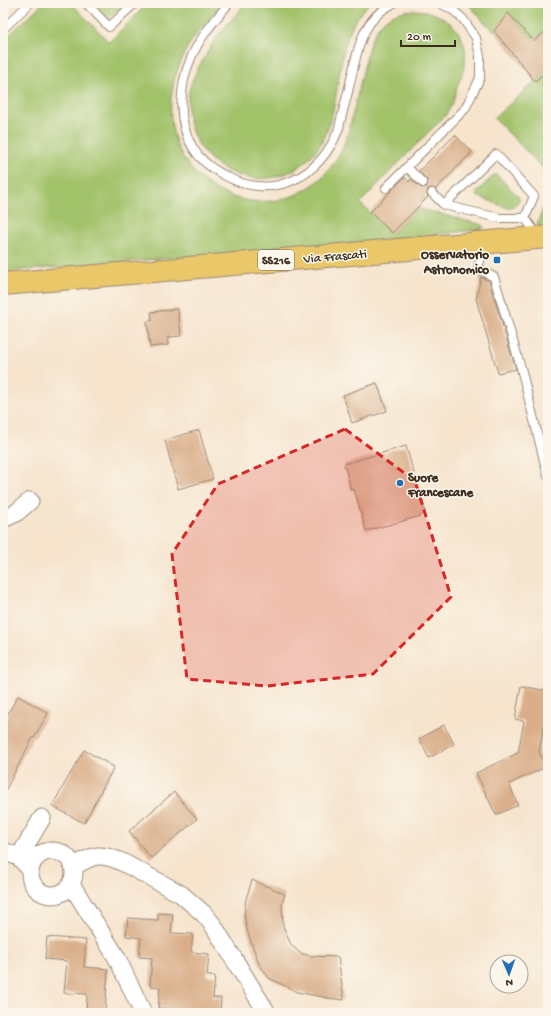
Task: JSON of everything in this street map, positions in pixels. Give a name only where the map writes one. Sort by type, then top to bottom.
[{"type":"main road","name":"Via Frascati","points":[[3,284],[543,237]]},
{"type":"street","points":[[3,519],[16,513],[30,501]]},
{"type":"street","points":[[17,859],[42,818]]},
{"type":"street","points":[[17,859],[33,862],[37,856],[51,850],[65,855],[70,861],[72,876],[117,958],[143,1013]]},
{"type":"street","points":[[17,859],[30,876],[36,888],[47,894],[61,893],[72,876],[87,858],[102,856],[124,863],[186,898],[198,908],[213,925],[267,1013]]},
{"type":"lane","points":[[3,29],[30,3]]},
{"type":"lane","points":[[86,3],[109,28],[135,3]]},
{"type":"lane","points":[[229,3],[206,32],[192,57],[187,70],[182,100],[185,128],[194,150],[210,166],[230,179],[254,185],[267,186],[286,183],[303,175],[311,170],[328,151],[339,128],[362,36],[372,18],[380,11],[394,3]]},
{"type":"lane","points":[[386,188],[465,109],[480,78],[480,56],[476,38],[463,19],[454,11],[440,3]]},
{"type":"lane","points":[[444,205],[496,154],[534,196],[525,218]]},
{"type":"lane","points":[[407,167],[423,183]]},
{"type":"lane","points":[[432,193],[444,205],[499,218],[525,218],[543,237]]},
{"type":"lane","points":[[484,242],[478,269],[494,277],[521,368],[548,476]]},
{"type":"highlighted area","points":[[345,429],[415,481],[451,597],[373,674],[267,686],[187,679],[172,554],[218,484]]},
{"type":"green space","points":[[43,3],[71,3],[109,42],[148,3],[223,3],[197,34],[184,54],[171,103],[176,143],[196,174],[226,194],[260,202],[295,195],[326,173],[348,134],[372,38],[376,30],[387,18],[410,10],[434,14],[445,19],[454,27],[461,37],[465,49],[464,68],[452,105],[441,120],[360,203],[392,233],[417,208],[483,225],[483,229],[399,239],[3,272],[3,48],[7,44],[4,40]]},
{"type":"green space","points":[[103,3],[126,3],[108,19],[98,8]]},
{"type":"green space","points":[[246,3],[370,3],[356,20],[347,40],[327,130],[317,150],[300,166],[279,176],[258,179],[238,175],[219,166],[204,152],[193,134],[188,114],[189,91],[197,70],[219,35]]},
{"type":"green space","points":[[467,3],[548,3],[548,30],[534,41],[509,13],[494,31]]},
{"type":"green space","points":[[548,70],[548,173],[494,118]]},
{"type":"green space","points":[[494,175],[497,175],[519,197],[519,201],[512,208],[508,208],[477,196],[477,192]]},
{"type":"green space","points":[[548,197],[548,232],[542,232],[537,224]]},
{"type":"building","points":[[508,13],[534,41],[548,29],[548,70],[535,81],[494,31]]},
{"type":"building","points":[[455,135],[472,152],[436,189],[428,189],[428,197],[392,233],[370,212],[405,177],[409,182],[411,179],[421,188],[427,187],[428,181],[419,171]]},
{"type":"building","points":[[481,277],[489,281],[516,369],[498,373],[476,299]]},
{"type":"building","points":[[178,309],[181,336],[168,337],[168,345],[150,347],[147,321],[152,321],[151,312]]},
{"type":"building","points":[[377,383],[387,411],[352,423],[343,395]]},
{"type":"building","points":[[199,430],[213,479],[178,489],[165,440]]},
{"type":"building","points":[[406,446],[425,511],[421,516],[366,531],[354,489],[351,490],[344,464]]},
{"type":"building","points":[[521,686],[548,691],[548,707],[539,752],[546,767],[509,784],[518,805],[496,815],[476,773],[518,753],[524,721],[515,719]]},
{"type":"building","points":[[18,696],[48,713],[34,738],[33,737],[3,795],[3,722]]},
{"type":"building","points":[[444,725],[454,744],[429,758],[419,739]]},
{"type":"building","points":[[84,750],[114,767],[84,823],[52,806]]},
{"type":"building","points":[[174,792],[197,819],[151,858],[129,831]]},
{"type":"building","points":[[252,880],[285,894],[282,904],[283,926],[291,945],[300,953],[311,956],[338,957],[344,1000],[297,992],[269,978],[259,964],[248,933],[244,915],[246,899]]},
{"type":"building","points":[[158,913],[173,914],[171,933],[193,934],[191,952],[209,954],[207,976],[215,976],[213,998],[221,998],[220,1013],[169,1013],[170,1009],[158,1008],[160,987],[150,986],[152,958],[139,957],[141,938],[126,936],[128,918],[158,920]]},
{"type":"building","points":[[47,937],[86,940],[84,967],[108,969],[105,1013],[86,1013],[87,994],[64,993],[67,961],[45,959]]},
{"type":"place","name":"Osservatorio Astronomico","points":[[497,260]]},
{"type":"place","name":"Suore Francescane","points":[[400,483]]}]
